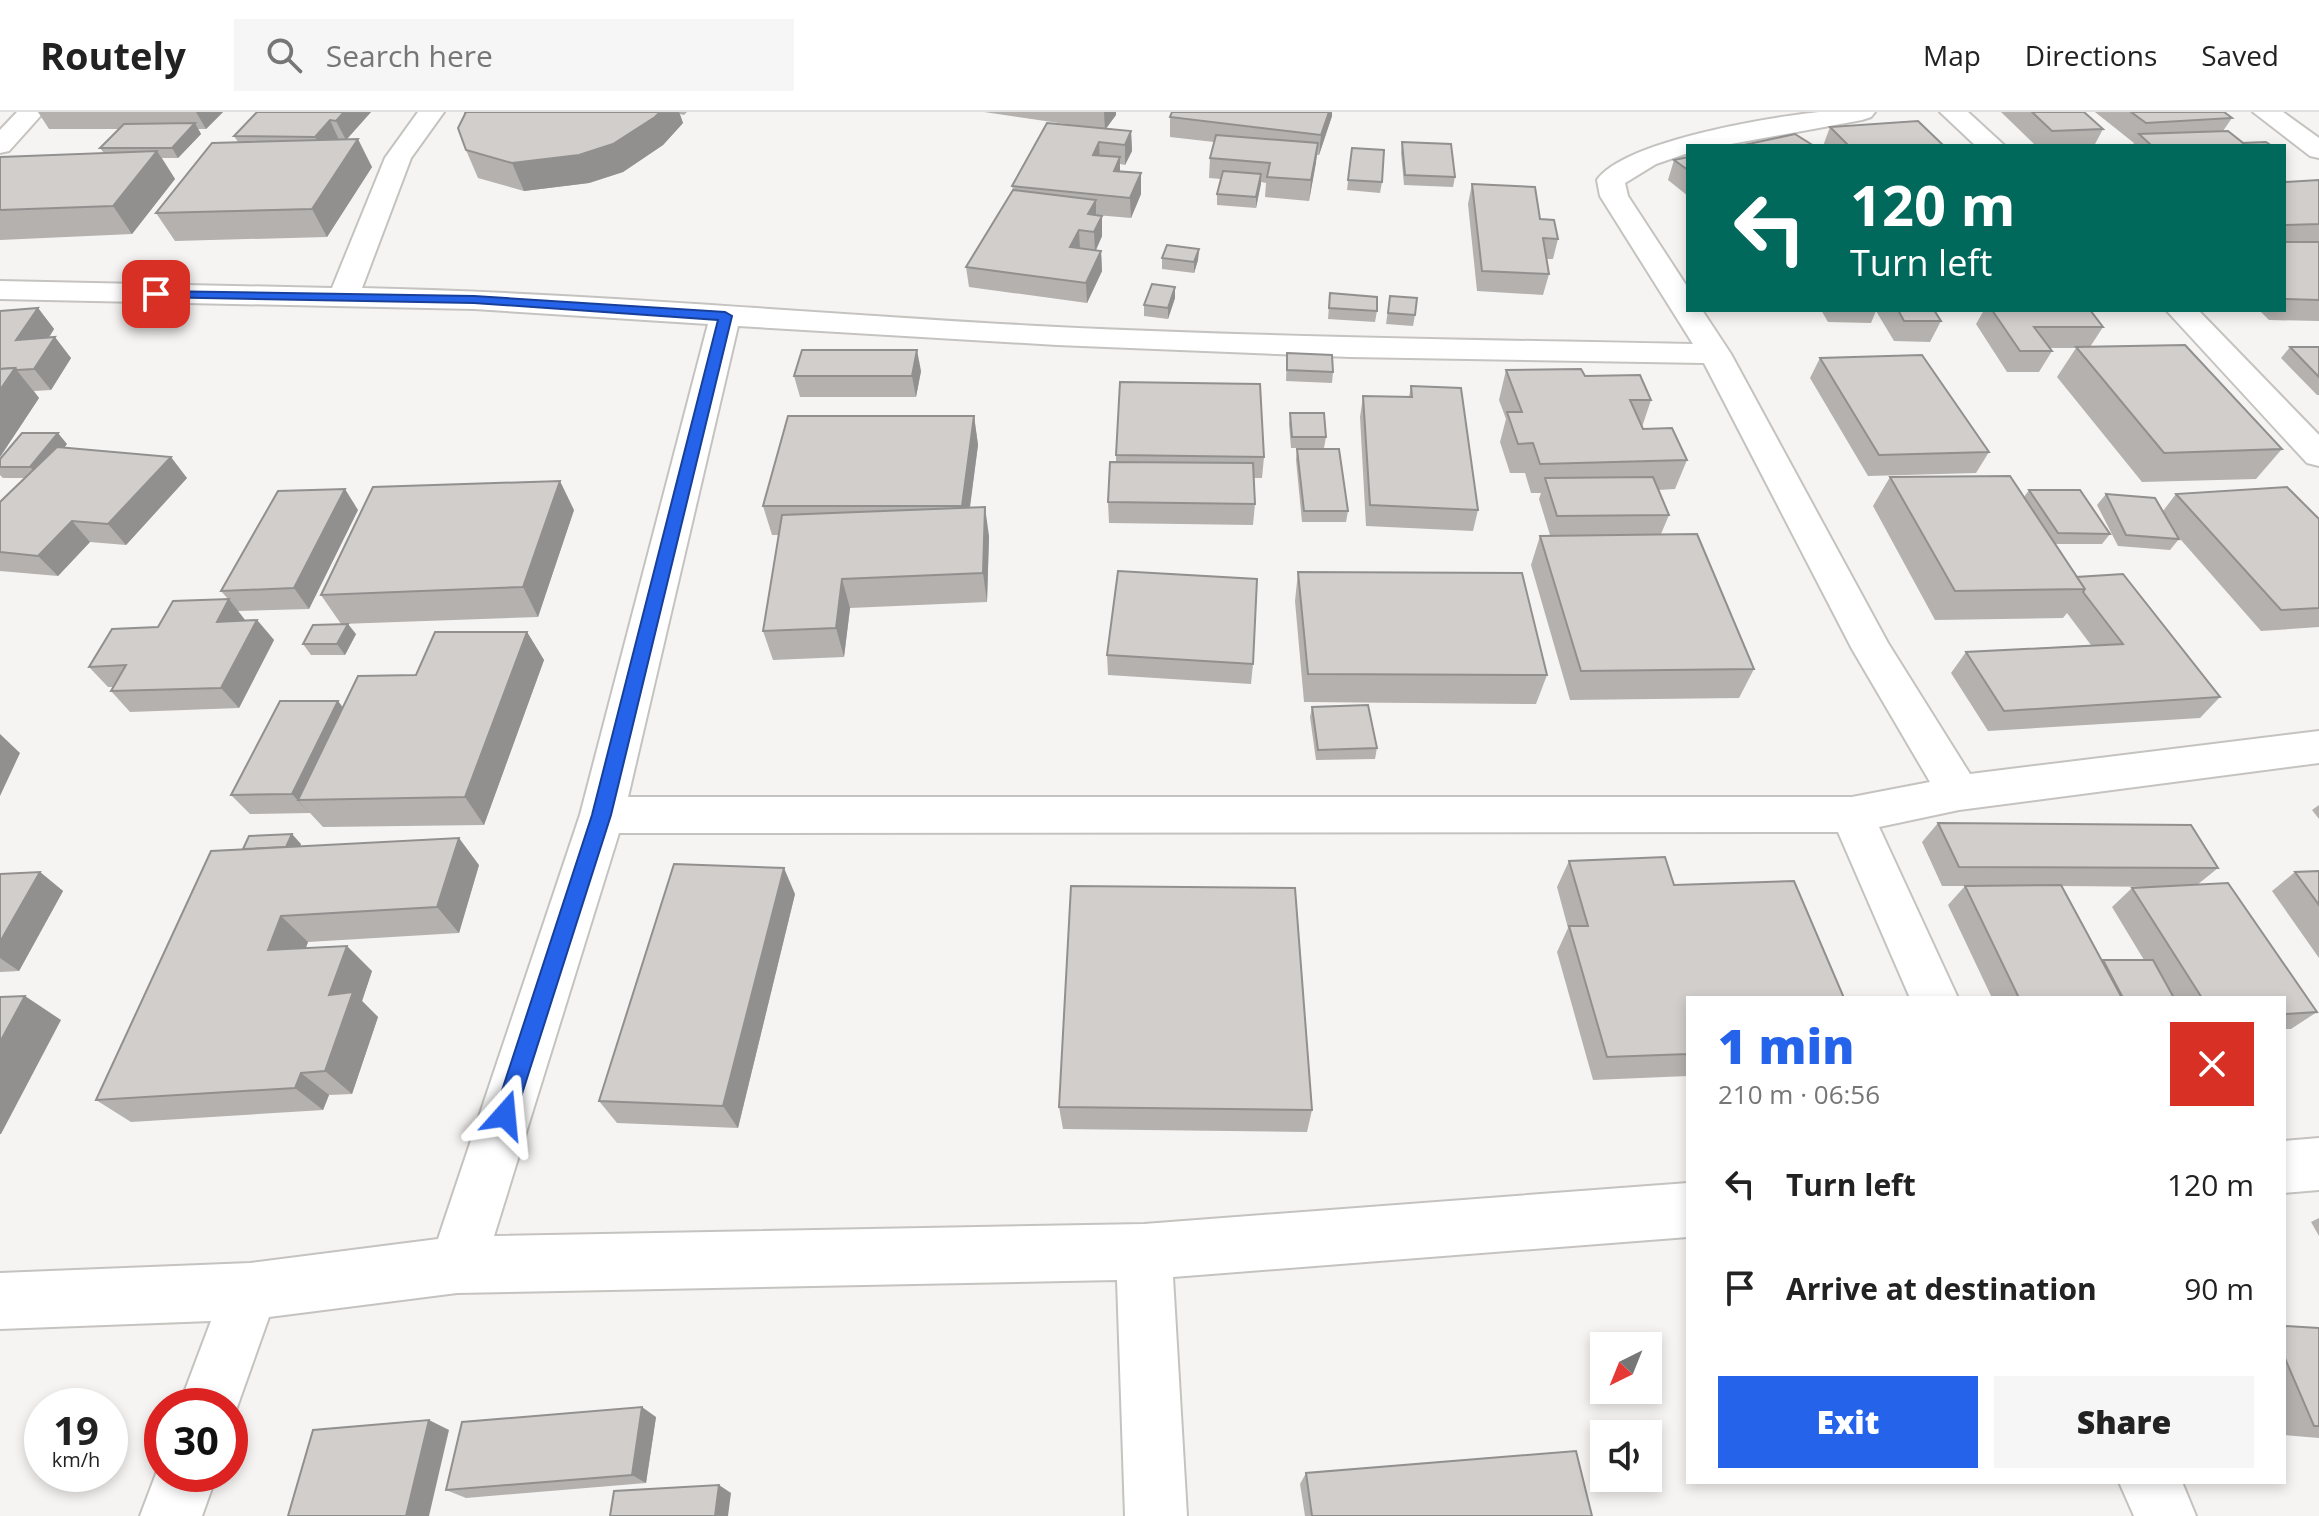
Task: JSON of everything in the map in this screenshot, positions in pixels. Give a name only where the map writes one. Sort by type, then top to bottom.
[{"type":"street","points":[[0,145],[31,112]]},
{"type":"street","points":[[343,299],[398,158],[431,112]]},
{"type":"street","points":[[1690,144],[1862,112]]},
{"type":"street","points":[[1953,112],[1990,144]]},
{"type":"street","points":[[2266,112],[2319,150]]},
{"type":"street","points":[[1686,145],[1647,158],[1611,180],[1614,196],[1686,309]]},
{"type":"street","points":[[0,290],[474,300],[1150,340],[1715,354]]},
{"type":"street","points":[[1688,312],[1715,354],[1872,649],[1959,793]]},
{"type":"street","points":[[2183,312],[2319,455]]},
{"type":"street","points":[[457,1265],[602,815],[725,316]]},
{"type":"street","points":[[602,815],[1852,815],[1959,793],[2319,747]]},
{"type":"street","points":[[1852,815],[1933,996]]},
{"type":"street","points":[[2286,1167],[2319,1164]]},
{"type":"street","points":[[0,1301],[250,1291],[457,1265],[1144,1252],[1686,1210]]},
{"type":"street","points":[[1144,1252],[1156,1516]]},
{"type":"street","points":[[215,1388],[250,1291]]},
{"type":"street","points":[[2151,1484],[2165,1516]]},
{"type":"street","points":[[171,1516],[180,1492]]},
{"type":"building","points":[[257,112],[344,112],[336,121],[330,120],[315,137],[234,136]]},
{"type":"building","points":[[466,112],[660,112],[613,144],[579,155],[512,163],[466,150],[458,128]]},
{"type":"building","points":[[1172,112],[1329,112],[1321,135],[1170,117]]},
{"type":"building","points":[[2032,112],[2084,112],[2103,129],[2052,131]]},
{"type":"building","points":[[2131,112],[2224,112],[2232,118],[2146,123]]},
{"type":"building","points":[[1918,121],[1942,144],[1847,144],[1830,127]]},
{"type":"building","points":[[195,123],[172,148],[100,148],[124,124]]},
{"type":"building","points":[[1047,123],[1131,131],[1125,145],[1099,142],[1093,155],[1120,157],[1114,171],[1141,173],[1130,198],[1012,186]]},
{"type":"building","points":[[2228,131],[2244,144],[2150,144],[2139,134]]},
{"type":"building","points":[[1795,134],[1811,144],[1748,144]]},
{"type":"building","points":[[1216,135],[1318,143],[1311,180],[1267,177],[1270,163],[1210,158]]},
{"type":"building","points":[[358,139],[312,209],[156,213],[212,143]]},
{"type":"building","points":[[1402,142],[1451,144],[1455,177],[1405,175]]},
{"type":"building","points":[[1352,148],[1384,150],[1382,182],[1348,180]]},
{"type":"building","points":[[157,151],[113,206],[0,210],[0,157]]},
{"type":"building","points":[[1686,157],[1686,169],[1674,160]]},
{"type":"building","points":[[1223,171],[1261,174],[1256,197],[1217,194]]},
{"type":"building","points":[[2319,180],[2319,224],[2286,225],[2286,182]]},
{"type":"building","points":[[1472,184],[1535,187],[1540,219],[1554,220],[1558,239],[1543,238],[1549,274],[1482,271]]},
{"type":"building","points":[[1013,190],[1096,200],[1088,214],[1102,216],[1094,232],[1079,230],[1070,247],[1101,251],[1086,283],[966,267]]},
{"type":"building","points":[[2286,242],[2319,242],[2319,300],[2286,299]]},
{"type":"building","points":[[1167,245],[1199,249],[1194,262],[1162,258]]},
{"type":"building","points":[[1152,284],[1175,287],[1168,308],[1144,305]]},
{"type":"building","points":[[1330,293],[1377,297],[1377,311],[1329,308]]},
{"type":"building","points":[[1390,296],[1417,298],[1415,315],[1388,313]]},
{"type":"building","points":[[38,308],[16,340],[55,337],[34,369],[0,369],[0,311]]},
{"type":"building","points":[[1899,312],[1935,312],[1941,321],[1904,321]]},
{"type":"building","points":[[1993,312],[2092,312],[2103,327],[2034,327],[2052,351],[2020,351]]},
{"type":"building","points":[[2185,345],[2282,449],[2164,453],[2076,347]]},
{"type":"building","points":[[2290,347],[2319,347],[2319,377]]},
{"type":"building","points":[[802,350],[917,350],[912,376],[794,376]]},
{"type":"building","points":[[1287,353],[1332,355],[1333,372],[1287,370]]},
{"type":"building","points":[[1922,355],[1989,452],[1879,455],[1820,358]]},
{"type":"building","points":[[15,368],[0,390],[0,369]]},
{"type":"building","points":[[1581,369],[1585,376],[1640,375],[1651,400],[1630,400],[1643,429],[1672,428],[1687,460],[1540,464],[1533,443],[1518,444],[1507,412],[1522,412],[1506,370]]},
{"type":"building","points":[[1120,382],[1260,384],[1264,457],[1116,455]]},
{"type":"building","points":[[1411,386],[1461,388],[1478,510],[1370,505],[1363,396],[1412,397]]},
{"type":"building","points":[[1290,413],[1324,413],[1326,437],[1292,437]]},
{"type":"building","points":[[788,416],[974,416],[962,506],[763,506]]},
{"type":"building","points":[[22,433],[58,433],[30,467],[0,467],[0,459]]},
{"type":"building","points":[[57,447],[171,457],[108,524],[72,521],[38,556],[0,552],[0,502]]},
{"type":"building","points":[[1297,449],[1339,449],[1348,511],[1304,511]]},
{"type":"building","points":[[1110,462],[1253,463],[1255,504],[1108,502]]},
{"type":"building","points":[[2010,476],[2085,589],[1955,591],[1890,477]]},
{"type":"building","points":[[1653,477],[1669,515],[1557,516],[1545,478]]},
{"type":"building","points":[[560,481],[523,587],[321,595],[373,487]]},
{"type":"building","points":[[2287,487],[2319,519],[2319,608],[2281,610],[2176,494]]},
{"type":"building","points":[[345,489],[294,588],[221,591],[278,491]]},
{"type":"building","points":[[2029,490],[2080,490],[2110,534],[2058,533]]},
{"type":"building","points":[[2106,494],[2155,498],[2179,539],[2126,535]]},
{"type":"building","points":[[985,507],[983,573],[842,579],[836,628],[763,631],[782,515]]},
{"type":"building","points":[[1697,534],[1754,669],[1581,671],[1540,536]]},
{"type":"building","points":[[1118,571],[1257,579],[1253,664],[1107,655]]},
{"type":"building","points":[[1298,572],[1522,573],[1547,675],[1308,674]]},
{"type":"building","points":[[2123,574],[2220,697],[2004,711],[1966,652],[2123,644],[2083,592],[2085,589],[2077,577]]},
{"type":"building","points":[[229,599],[217,622],[257,620],[221,688],[111,691],[126,665],[89,667],[112,629],[158,627],[173,601]]},
{"type":"building","points":[[348,624],[337,644],[303,644],[313,625]]},
{"type":"building","points":[[435,632],[527,632],[465,797],[298,800],[358,676],[416,675]]},
{"type":"building","points":[[280,701],[338,701],[292,794],[231,795]]},
{"type":"building","points":[[1368,705],[1377,748],[1318,750],[1312,707]]},
{"type":"building","points":[[1938,823],[2191,825],[2218,868],[1959,867]]},
{"type":"building","points":[[292,834],[286,847],[243,849],[249,836]]},
{"type":"building","points":[[459,838],[437,907],[281,916],[268,950],[347,946],[329,995],[353,992],[325,1071],[301,1073],[295,1088],[96,1100],[211,851]]},
{"type":"building","points":[[1665,857],[1674,885],[1794,881],[1843,996],[1686,996],[1686,1054],[1607,1057],[1569,926],[1588,926],[1569,861]]},
{"type":"building","points":[[674,864],[784,868],[723,1106],[599,1101]]},
{"type":"building","points":[[2319,871],[2319,905],[2295,872]]},
{"type":"building","points":[[40,872],[0,942],[0,874]]},
{"type":"building","points":[[2228,883],[2317,1012],[2286,1014],[2286,996],[2201,996],[2132,888]]},
{"type":"building","points":[[2061,885],[2121,996],[2018,996],[1965,886]]},
{"type":"building","points":[[1071,886],[1295,888],[1312,1110],[1059,1107]]},
{"type":"building","points":[[2103,960],[2153,960],[2173,996],[2122,996]]},
{"type":"building","points":[[25,996],[0,1042],[0,997]]},
{"type":"building","points":[[2286,1326],[2319,1328],[2319,1426],[2314,1426],[2286,1361]]},
{"type":"building","points":[[642,1407],[632,1475],[446,1490],[462,1422]]},
{"type":"building","points":[[429,1420],[406,1516],[288,1516],[313,1430]]},
{"type":"building","points":[[1576,1451],[1592,1516],[1312,1516],[1306,1473]]},
{"type":"building","points":[[719,1485],[715,1516],[610,1516],[614,1491]]},
{"type":"route","points":[[156,294],[474,300],[725,316],[602,815],[505,1115]]}]
